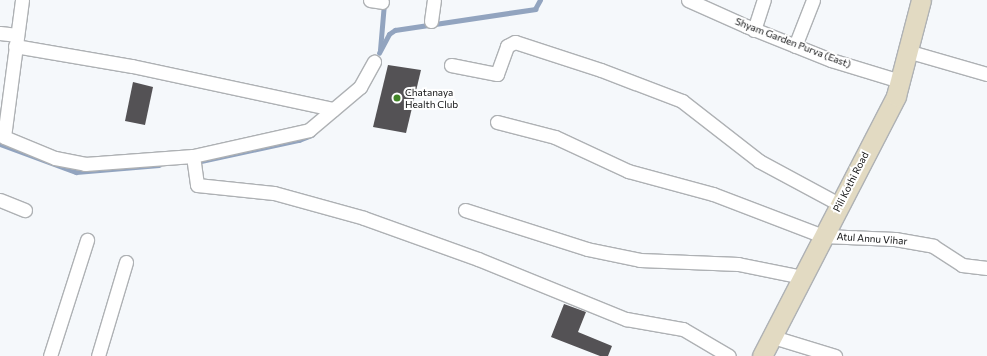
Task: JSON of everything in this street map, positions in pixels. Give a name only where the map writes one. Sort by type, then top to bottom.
[{"type":"street","points":[[22,0],[4,137],[55,158],[85,164],[193,156],[308,130],[360,87],[374,62]]},
{"type":"street","points":[[431,21],[434,0]]},
{"type":"street","name":"Shyam Garden Purva (East)","points":[[688,0],[754,30],[795,46],[900,81]]},
{"type":"street","points":[[754,30],[764,0]]},
{"type":"street","points":[[795,46],[813,0]]},
{"type":"street","name":"Pili Kothi Road","points":[[762,356],[896,96],[921,0]]},
{"type":"street","points":[[0,33],[16,40],[333,109]]},
{"type":"street","points":[[451,65],[497,74],[507,46],[516,42],[601,70],[682,101],[759,161],[839,204]]},
{"type":"street","points":[[907,51],[987,74]]},
{"type":"street","name":"Atul Annu Vihar","points":[[496,122],[555,138],[628,171],[713,194],[823,236],[895,239],[933,246],[962,265],[987,268]]},
{"type":"street","points":[[193,156],[197,185],[274,193],[364,218],[478,259],[626,319],[683,329],[729,356]]},
{"type":"street","points":[[0,200],[25,210]]},
{"type":"street","points":[[465,210],[587,249],[640,260],[738,264],[802,277]]},
{"type":"street","points":[[50,356],[88,240]]},
{"type":"street","points":[[98,356],[126,262]]},
{"type":"street","points":[[773,337],[835,356]]},
{"type":"building","name":"Chatanaya Health Club","points":[[388,65],[421,70],[406,133],[373,127]]},
{"type":"building","points":[[133,82],[153,87],[145,125],[125,121]]},
{"type":"building","points":[[564,304],[586,312],[578,332],[612,346],[608,356],[600,356],[551,337]]},
{"type":"waterway","points":[[379,53],[389,34],[395,30],[535,9],[540,0]]},
{"type":"waterway","points":[[380,50],[384,3]]},
{"type":"waterway","points":[[201,161],[299,140],[312,135]]},
{"type":"waterway","points":[[0,144],[76,172],[159,165]]},
{"type":"place","name":"Chatanaya Health Club","points":[[397,98]]}]
